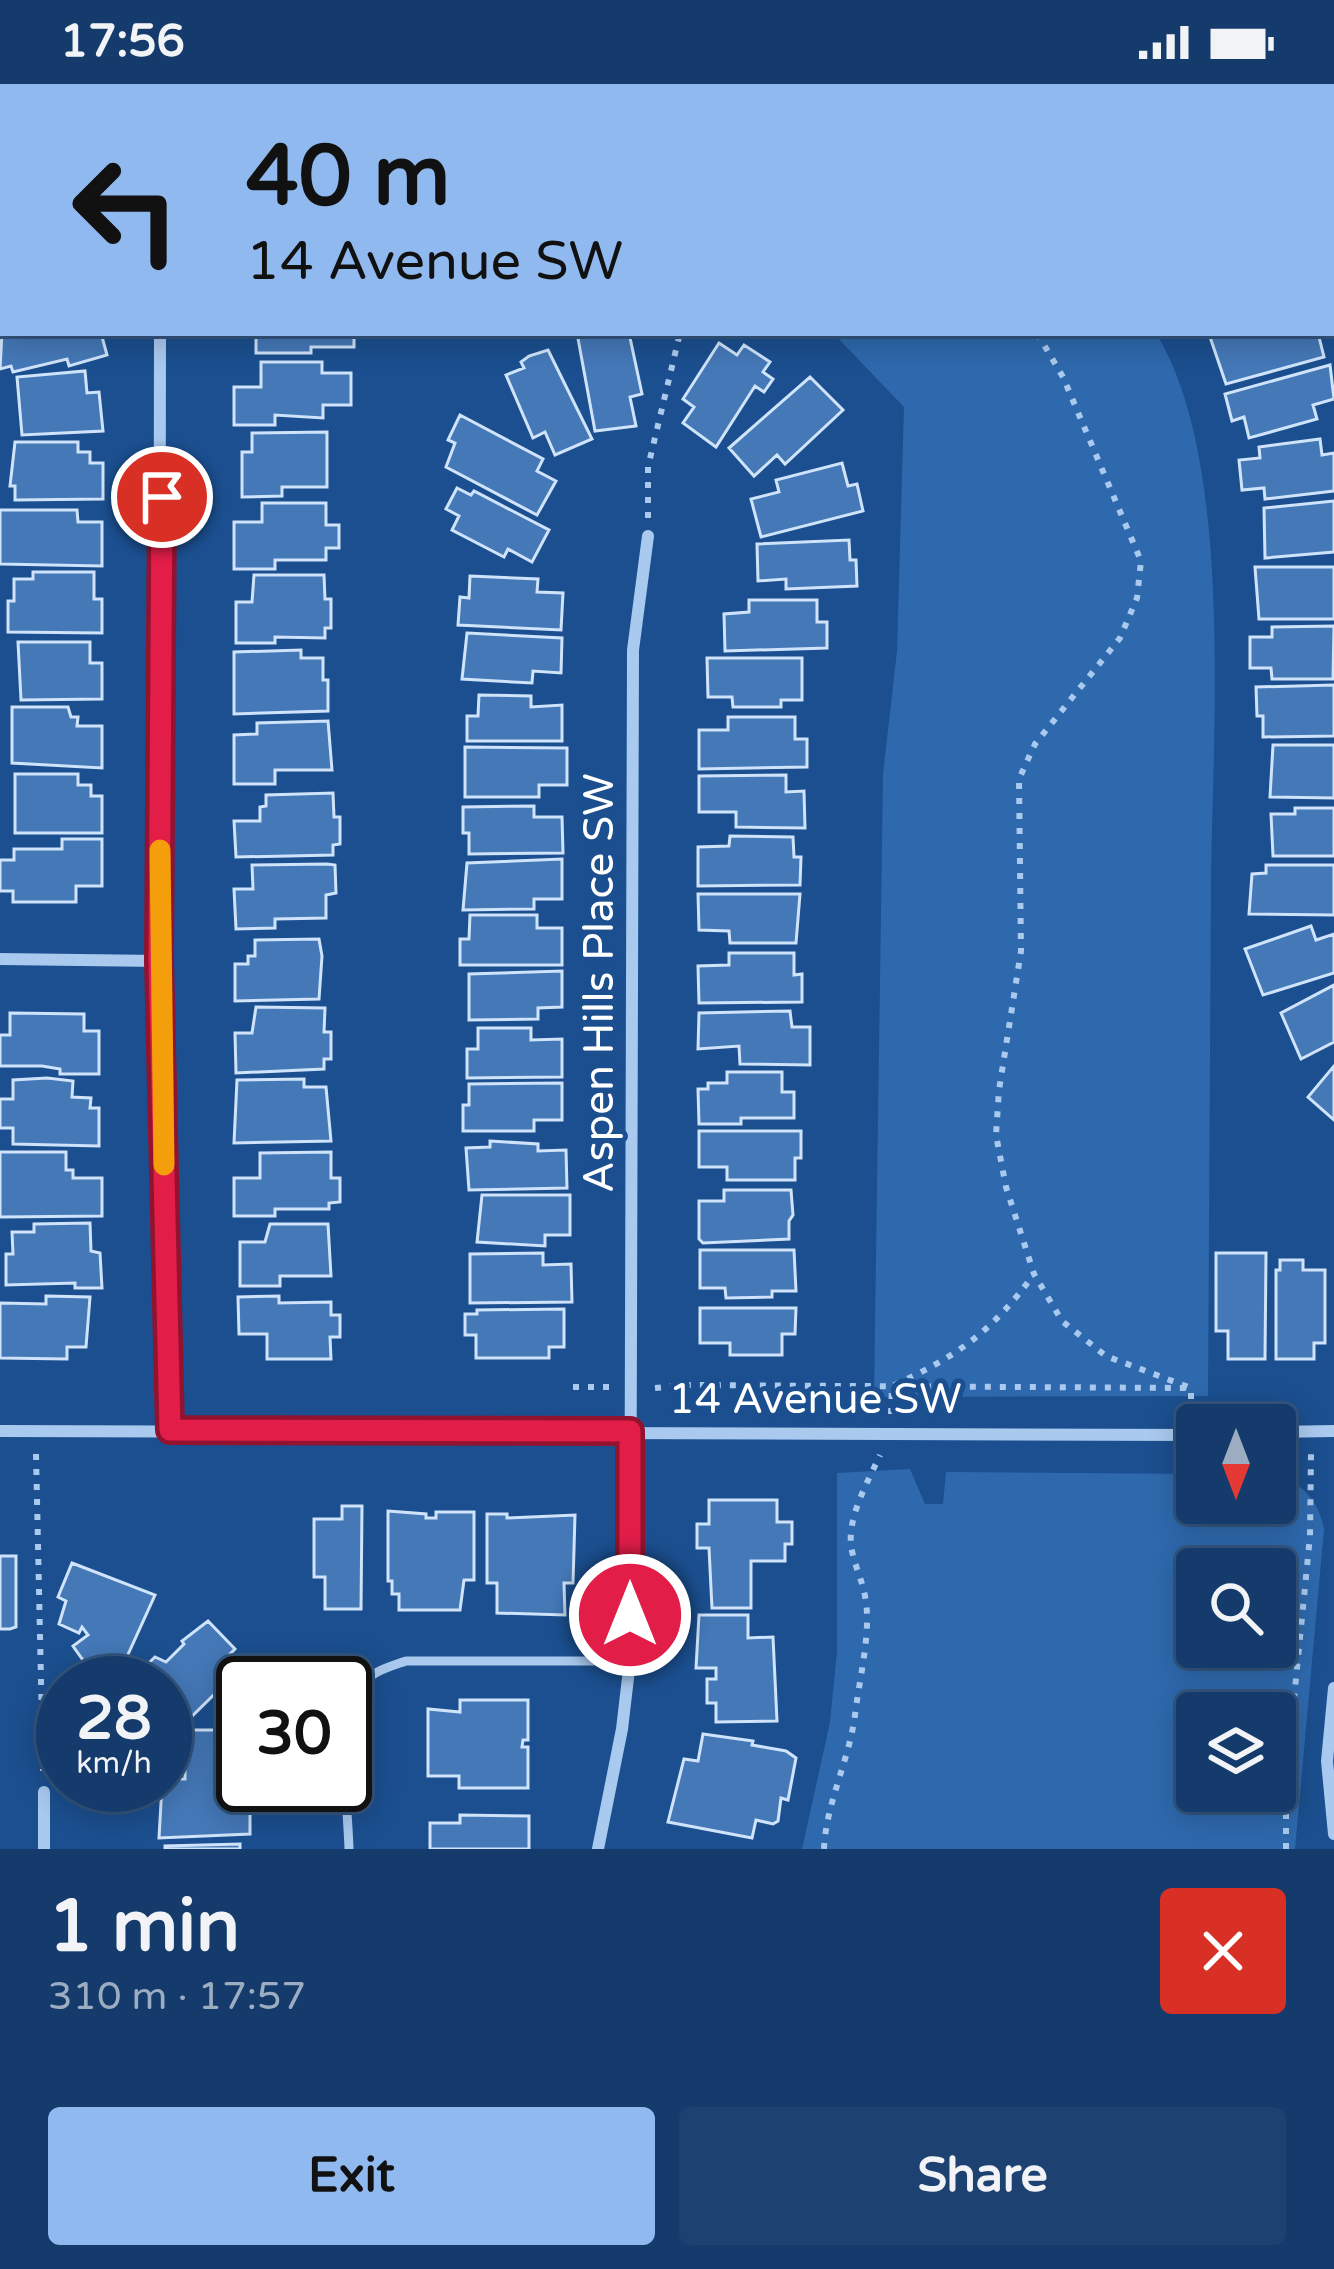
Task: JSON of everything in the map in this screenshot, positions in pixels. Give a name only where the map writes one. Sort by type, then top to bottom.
[{"type":"street","points":[[160,336],[159,961],[170,1430]]},
{"type":"street","name":"Aspen Hills Place SW","points":[[598,1849],[630,1661],[633,650],[647,536]]},
{"type":"street","points":[[0,959],[159,961]]},
{"type":"street","name":"14 Avenue SW","points":[[0,1431],[1176,1435]]},
{"type":"street","points":[[1296,1431],[1334,1431]]},
{"type":"street","points":[[1334,1688],[1327,1761],[1334,1834]]},
{"type":"street","points":[[44,1812],[44,1849]]},
{"type":"lane","points":[[349,1849],[347,1715],[359,1686],[377,1671],[406,1661],[630,1661]]},
{"type":"path","points":[[647,536],[648,466],[679,336]]},
{"type":"path","points":[[1039,336],[1063,377],[1141,561],[1137,598],[1120,638],[1035,744],[1019,779],[1022,951],[996,1135],[1006,1187],[1034,1274],[1062,1321],[1106,1356],[1191,1388]]},
{"type":"path","points":[[892,1387],[944,1363],[1007,1312],[1034,1274]]},
{"type":"path","points":[[573,1387],[1191,1388]]},
{"type":"path","points":[[1191,1388],[1192,1404]]},
{"type":"path","points":[[36,1431],[41,1656]]},
{"type":"path","points":[[1286,1849],[1286,1780],[1310,1536],[1312,1431]]},
{"type":"path","points":[[824,1849],[825,1820],[854,1722],[867,1616],[852,1536],[859,1503],[890,1432]]},
{"type":"shaded area","points":[[836,336],[1157,336],[1181,388],[1198,453],[1213,601],[1208,1396],[874,1397],[883,774],[897,651],[904,407]]},
{"type":"shaded area","points":[[910,1469],[925,1504],[943,1504],[946,1472],[1176,1474],[1176,1524],[1296,1524],[1296,1485],[1314,1502],[1324,1529],[1295,1849],[802,1849],[830,1722],[837,1651],[837,1473]]},
{"type":"building","points":[[2,336],[102,336],[107,355],[69,366],[67,359],[13,372],[11,366],[0,369]]},
{"type":"building","points":[[256,336],[354,336],[354,347],[256,353]]},
{"type":"building","points":[[578,336],[630,336],[642,394],[630,397],[636,426],[595,431]]},
{"type":"building","points":[[1210,336],[1319,336],[1324,357],[1226,384]]},
{"type":"building","points":[[719,343],[737,355],[744,345],[770,362],[763,372],[773,379],[764,392],[755,386],[716,447],[683,423],[694,407],[683,399]]},
{"type":"building","points":[[548,350],[592,439],[555,455],[545,432],[533,438],[506,375],[524,368],[521,362],[529,356]]},
{"type":"building","points":[[261,362],[322,362],[322,373],[351,373],[351,405],[323,405],[323,418],[275,415],[275,425],[234,425],[234,387],[261,387]]},
{"type":"building","points":[[1330,365],[1334,399],[1313,405],[1317,419],[1249,438],[1244,417],[1232,421],[1225,394]]},
{"type":"building","points":[[85,371],[87,393],[99,392],[103,431],[22,435],[17,377]]},
{"type":"building","points":[[810,377],[843,410],[785,464],[777,455],[754,476],[729,448]]},
{"type":"building","points":[[460,415],[543,459],[537,471],[556,481],[537,515],[446,467],[455,443],[448,440]]},
{"type":"building","points":[[327,432],[327,487],[282,487],[282,496],[242,497],[242,452],[252,452],[252,433]]},
{"type":"building","points":[[1320,439],[1322,455],[1334,453],[1334,491],[1265,499],[1264,488],[1242,490],[1239,460],[1260,458],[1259,447]]},
{"type":"building","points":[[15,442],[78,442],[78,452],[90,452],[90,463],[103,463],[103,499],[15,500],[15,486],[10,486]]},
{"type":"building","points":[[842,463],[848,486],[857,484],[863,511],[761,537],[751,499],[779,492],[776,480]]},
{"type":"building","points":[[457,488],[471,495],[474,491],[549,530],[532,562],[508,549],[504,557],[452,530],[459,516],[446,509]]},
{"type":"building","points":[[1334,501],[1334,552],[1265,558],[1264,508]]},
{"type":"building","points":[[262,503],[326,503],[326,525],[339,525],[339,548],[326,548],[326,560],[275,560],[275,569],[234,569],[234,522],[262,522]]},
{"type":"building","points":[[0,510],[77,510],[78,522],[102,522],[102,566],[0,564]]},
{"type":"building","points":[[849,540],[857,586],[786,589],[786,579],[758,581],[757,544]]},
{"type":"building","points":[[1255,567],[1334,567],[1334,619],[1259,619]]},
{"type":"building","points":[[33,572],[94,572],[94,599],[102,599],[102,633],[8,632],[14,579],[33,579]]},
{"type":"building","points":[[254,575],[324,575],[325,599],[331,599],[331,628],[325,628],[325,638],[275,637],[275,643],[236,643],[236,602],[252,602]]},
{"type":"building","points":[[470,576],[538,579],[537,592],[563,593],[561,630],[458,625],[460,597],[469,598]]},
{"type":"building","points":[[749,600],[817,600],[817,622],[827,622],[827,648],[725,651],[724,614],[749,612]]},
{"type":"building","points":[[1334,626],[1333,679],[1272,679],[1271,668],[1250,668],[1250,637],[1272,637],[1272,627]]},
{"type":"building","points":[[467,633],[562,638],[561,673],[533,671],[532,683],[462,679]]},
{"type":"building","points":[[18,642],[90,642],[90,663],[102,663],[102,699],[21,700]]},
{"type":"building","points":[[301,650],[301,658],[323,658],[328,711],[234,714],[234,652]]},
{"type":"building","points":[[707,658],[802,658],[802,700],[781,700],[781,707],[733,707],[732,697],[708,697]]},
{"type":"building","points":[[1334,685],[1334,736],[1263,737],[1256,687]]},
{"type":"building","points":[[479,695],[531,696],[531,707],[562,705],[562,741],[467,741],[467,716],[478,716]]},
{"type":"building","points":[[12,707],[68,707],[71,717],[78,717],[77,726],[102,726],[102,768],[12,763]]},
{"type":"building","points":[[728,717],[795,717],[795,739],[807,739],[807,767],[699,769],[699,730],[728,730]]},
{"type":"building","points":[[328,721],[332,770],[275,770],[275,784],[234,784],[234,735],[257,734],[257,723]]},
{"type":"building","points":[[1273,745],[1334,745],[1334,798],[1270,797]]},
{"type":"building","points":[[465,747],[567,748],[567,785],[539,785],[539,797],[465,797]]},
{"type":"building","points":[[15,774],[78,774],[78,785],[91,785],[91,796],[102,796],[102,833],[15,833]]},
{"type":"building","points":[[786,775],[786,792],[804,791],[805,828],[736,827],[736,812],[699,812],[699,776]]},
{"type":"building","points":[[333,793],[334,817],[340,817],[340,844],[333,845],[333,855],[236,857],[234,821],[260,821],[266,795]]},
{"type":"building","points":[[534,806],[534,817],[562,817],[563,853],[469,854],[463,807]]},
{"type":"building","points":[[1295,808],[1334,808],[1334,856],[1273,856],[1271,814],[1295,814]]},
{"type":"building","points":[[730,836],[793,837],[794,857],[801,857],[800,885],[698,886],[698,847],[729,846]]},
{"type":"building","points":[[62,839],[102,839],[102,886],[76,886],[76,902],[13,902],[13,891],[0,891],[0,860],[14,860],[14,849],[62,849]]},
{"type":"building","points":[[562,859],[562,899],[534,899],[534,909],[463,910],[467,863]]},
{"type":"building","points":[[252,865],[335,865],[336,893],[326,895],[326,918],[275,919],[275,928],[236,929],[234,889],[253,889]]},
{"type":"building","points":[[1266,865],[1334,865],[1334,915],[1249,914],[1252,874],[1266,873]]},
{"type":"building","points":[[698,894],[800,894],[796,943],[730,943],[729,931],[699,930]]},
{"type":"building","points":[[470,915],[537,915],[537,928],[562,928],[562,965],[460,965],[460,939],[469,939]]},
{"type":"building","points":[[1311,926],[1316,940],[1334,934],[1334,973],[1263,995],[1245,949]]},
{"type":"building","points":[[319,939],[319,999],[235,1001],[235,964],[248,964],[248,956],[255,956],[255,940]]},
{"type":"building","points":[[729,953],[794,953],[794,975],[802,974],[802,1002],[699,1003],[698,966],[729,965]]},
{"type":"building","points":[[562,971],[562,1007],[538,1008],[538,1019],[469,1020],[469,974]]},
{"type":"building","points":[[1334,985],[1334,1042],[1301,1059],[1281,1013]]},
{"type":"building","points":[[256,1007],[325,1008],[324,1032],[331,1032],[331,1059],[324,1059],[324,1069],[236,1073],[235,1033],[252,1033]]},
{"type":"building","points":[[790,1011],[792,1027],[810,1027],[810,1065],[740,1064],[739,1046],[698,1049],[699,1013]]},
{"type":"building","points":[[10,1013],[84,1014],[84,1031],[99,1031],[99,1074],[0,1066],[0,1035],[10,1035]]},
{"type":"building","points":[[478,1028],[531,1028],[531,1040],[562,1039],[562,1077],[467,1078],[467,1049],[478,1049]]},
{"type":"building","points":[[1334,1066],[1334,1120],[1308,1097]]},
{"type":"building","points":[[727,1072],[782,1072],[782,1092],[794,1092],[794,1118],[699,1124],[698,1089],[708,1089],[708,1083],[727,1083]]},
{"type":"building","points":[[304,1079],[304,1087],[326,1087],[331,1141],[234,1143],[237,1080]]},
{"type":"building","points":[[13,1080],[73,1081],[72,1097],[91,1098],[90,1108],[99,1108],[99,1146],[13,1144],[13,1128],[0,1128],[0,1099],[13,1099]]},
{"type":"building","points":[[562,1083],[562,1120],[534,1120],[534,1131],[463,1131],[469,1084]]},
{"type":"building","points":[[699,1131],[801,1131],[795,1180],[727,1180],[727,1167],[699,1167]]},
{"type":"building","points":[[490,1141],[538,1144],[538,1151],[566,1150],[567,1188],[469,1190],[466,1148],[490,1147]]},
{"type":"building","points":[[0,1152],[66,1152],[66,1170],[73,1170],[73,1178],[102,1178],[102,1216],[0,1217]]},
{"type":"building","points":[[331,1152],[331,1178],[340,1178],[340,1202],[329,1203],[329,1209],[275,1209],[275,1216],[234,1216],[234,1178],[260,1178],[260,1153]]},
{"type":"building","points":[[724,1190],[791,1190],[789,1239],[703,1243],[699,1239],[699,1201],[724,1201]]},
{"type":"building","points":[[482,1195],[570,1195],[570,1235],[545,1235],[545,1246],[477,1242]]},
{"type":"building","points":[[90,1223],[91,1251],[100,1253],[102,1288],[75,1288],[75,1283],[6,1285],[12,1232],[34,1232],[34,1224]]},
{"type":"building","points":[[270,1224],[328,1224],[331,1276],[280,1276],[280,1286],[240,1286],[240,1242],[265,1242]]},
{"type":"building","points":[[700,1250],[794,1250],[796,1291],[726,1298],[725,1288],[700,1288]]},
{"type":"building","points":[[543,1253],[543,1265],[571,1264],[572,1302],[470,1303],[470,1254]]},
{"type":"building","points":[[1216,1253],[1266,1253],[1265,1359],[1228,1359],[1228,1331],[1216,1331]]},
{"type":"building","points":[[1280,1260],[1303,1260],[1303,1270],[1325,1270],[1325,1343],[1314,1343],[1314,1359],[1276,1359]]},
{"type":"building","points":[[46,1296],[90,1297],[86,1347],[67,1347],[67,1359],[0,1358],[0,1303],[46,1304]]},
{"type":"building","points":[[279,1296],[279,1303],[331,1302],[331,1315],[340,1315],[340,1337],[330,1337],[331,1359],[267,1359],[267,1334],[239,1334],[238,1297]]},
{"type":"building","points":[[700,1308],[796,1308],[795,1334],[782,1334],[782,1355],[730,1355],[730,1343],[700,1343]]},
{"type":"building","points":[[564,1309],[564,1347],[549,1347],[549,1358],[476,1358],[476,1335],[465,1335],[465,1314],[477,1314],[477,1310]]},
{"type":"building","points":[[709,1500],[777,1500],[777,1522],[792,1522],[792,1544],[785,1544],[785,1561],[751,1561],[751,1608],[712,1608],[709,1548],[697,1548],[697,1524],[709,1524]]},
{"type":"building","points":[[342,1506],[362,1506],[361,1609],[325,1609],[325,1577],[314,1577],[314,1519],[342,1519]]},
{"type":"building","points":[[388,1511],[426,1514],[426,1518],[436,1518],[436,1512],[474,1512],[474,1580],[464,1580],[460,1610],[399,1610],[399,1594],[392,1594],[392,1581],[388,1581]]},
{"type":"building","points":[[487,1514],[507,1514],[507,1518],[575,1515],[573,1583],[564,1583],[565,1615],[497,1613],[497,1583],[487,1583]]},
{"type":"building","points":[[0,1556],[16,1556],[16,1627],[10,1629],[0,1629]]},
{"type":"building","points":[[72,1563],[155,1595],[127,1656],[80,1656],[73,1646],[88,1635],[82,1627],[79,1633],[59,1624],[66,1601],[58,1597]]},
{"type":"building","points":[[699,1615],[748,1615],[748,1638],[773,1637],[777,1721],[716,1722],[716,1703],[707,1703],[707,1679],[716,1679],[716,1668],[696,1668]]},
{"type":"building","points":[[208,1621],[235,1649],[230,1656],[216,1656],[216,1693],[192,1716],[192,1656],[172,1656],[182,1641]]},
{"type":"building","points":[[460,1700],[528,1700],[528,1740],[523,1740],[522,1747],[528,1747],[528,1788],[459,1788],[459,1776],[428,1776],[428,1709],[460,1712]]},
{"type":"building","points":[[192,1730],[216,1730],[216,1812],[250,1812],[250,1834],[159,1838],[160,1812],[192,1812]]},
{"type":"building","points":[[703,1734],[753,1741],[752,1745],[786,1751],[796,1758],[788,1800],[781,1798],[778,1821],[756,1820],[752,1838],[668,1822],[684,1759],[698,1761]]},
{"type":"building","points":[[460,1815],[529,1816],[529,1849],[430,1849],[430,1823],[460,1823]]},
{"type":"building","points":[[240,1844],[240,1849],[165,1849],[165,1846]]},
{"type":"slow traffic","points":[[160,850],[164,1165]]},
{"type":"route","points":[[162,497],[159,961],[170,1430],[630,1431],[630,1615]]}]
